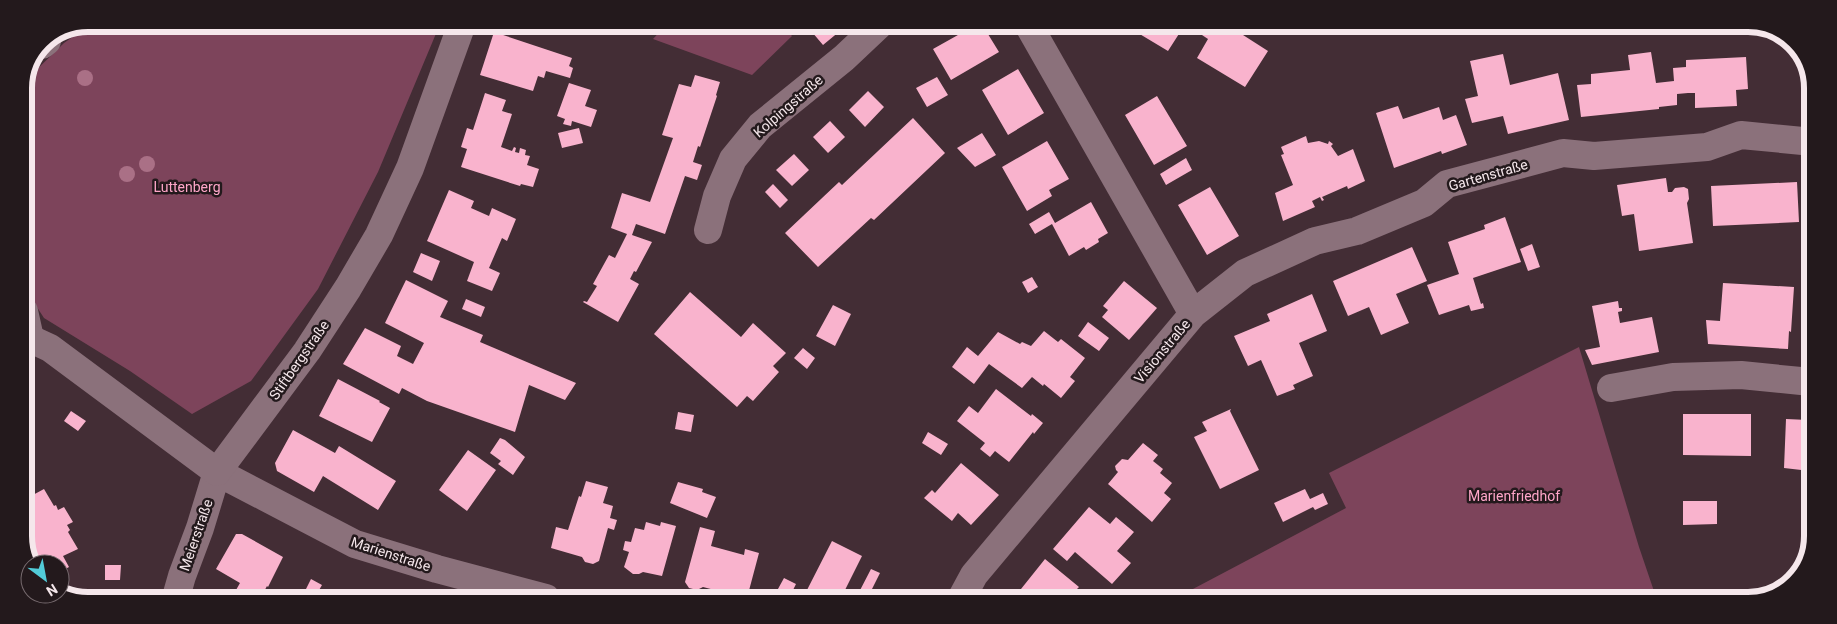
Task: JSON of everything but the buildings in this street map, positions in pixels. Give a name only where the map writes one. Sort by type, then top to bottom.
[{"type":"street","name":"Stiftbergstraße","points":[[217,472],[306,351],[348,288],[379,235],[410,168],[459,32]]},
{"type":"street","name":"Kolpingstraße","points":[[708,230],[716,196],[733,160],[760,126],[844,58],[872,32]]},
{"type":"street","name":"Visionstraße","points":[[965,592],[974,575],[1193,314],[1032,32]]},
{"type":"street","name":"Gartenstraße","points":[[1193,314],[1245,273],[1315,240],[1357,231],[1424,203],[1447,184],[1563,153],[1594,156],[1707,147],[1741,135],[1804,141]]},
{"type":"street","points":[[33,340],[50,348],[217,472]]},
{"type":"street","points":[[1611,388],[1672,377],[1741,375],[1804,381]]},
{"type":"street","name":"Meierstraße","points":[[177,592],[217,472]]},
{"type":"street","name":"Marienstraße","points":[[217,472],[356,544],[524,592]]},
{"type":"green space","name":"Luttenberg","points":[[88,32],[437,32],[378,172],[318,289],[251,381],[192,414],[130,371],[44,318],[32,300],[32,88],[36,70],[64,43],[77,34]]},
{"type":"green space","points":[[660,32],[788,32],[792,36],[752,75],[653,39]]},
{"type":"green space","name":"Marienfriedhof","points":[[1579,347],[1654,592],[1187,592],[1346,508],[1329,473]]}]
